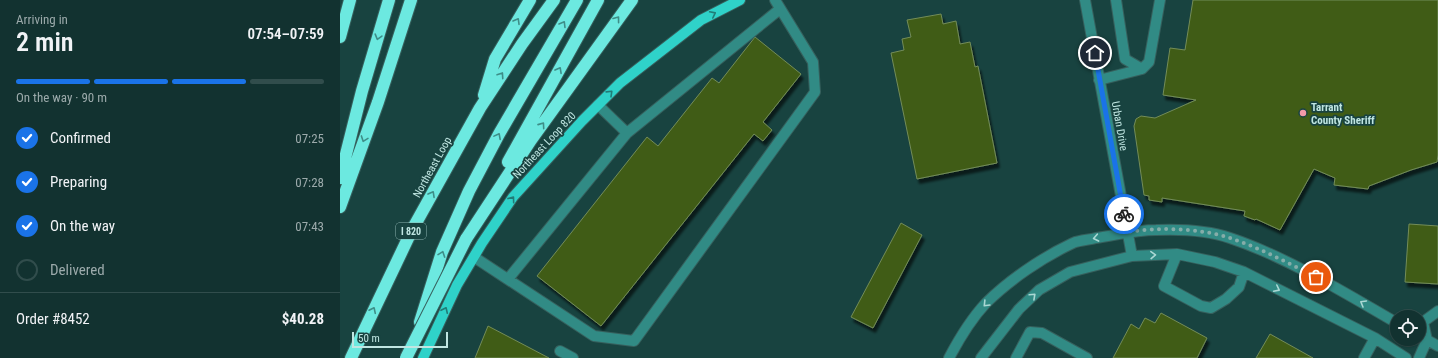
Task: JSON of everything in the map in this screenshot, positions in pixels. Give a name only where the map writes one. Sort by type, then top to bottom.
[{"type":"highway","points":[[340,37],[350,0]]},
{"type":"highway","points":[[340,178],[362,91],[389,0]]},
{"type":"highway","points":[[340,207],[378,102],[412,0]]},
{"type":"highway","points":[[480,108],[494,59],[530,0]]},
{"type":"highway","name":"Northeast Loop","points":[[350,358],[412,230],[480,108],[522,44],[554,0]]},
{"type":"highway","points":[[411,358],[425,305],[442,252],[469,191],[499,134],[577,0]]},
{"type":"highway","points":[[466,239],[531,140],[632,0]]},
{"type":"highway","points":[[406,358],[466,239],[595,4]]},
{"type":"main road","name":"Northeast Loop 820","points":[[423,358],[457,284],[513,197],[547,157],[620,83],[701,20],[740,0]]},
{"type":"street","name":"Urban Drive","points":[[1085,0],[1132,256]]},
{"type":"street","points":[[1116,0],[1125,59],[1142,69]]},
{"type":"street","points":[[1099,80],[1142,69],[1149,62],[1160,0]]},
{"type":"street","points":[[474,257],[594,336],[634,341],[815,92],[813,62],[777,4],[627,133],[508,279]]},
{"type":"street","points":[[598,105],[627,133]]},
{"type":"street","points":[[949,358],[961,336],[985,304],[1013,280],[1074,243],[1141,230],[1171,229],[1209,233],[1230,238],[1264,252],[1330,285],[1390,319]]},
{"type":"street","points":[[1177,254],[1164,286],[1201,306],[1210,308],[1226,299],[1239,287],[1244,272]]},
{"type":"street","points":[[981,358],[1019,309],[1039,290],[1070,272],[1132,256],[1177,254],[1215,262],[1244,272],[1375,338],[1406,358]]},
{"type":"street","points":[[1426,320],[1438,311]]},
{"type":"street","points":[[1016,358],[1030,332],[1042,332],[1088,358]]},
{"type":"street","points":[[1364,358],[1375,338]]},
{"type":"street","points":[[1426,340],[1438,346]]},
{"type":"street","points":[[1419,358],[1421,346]]},
{"type":"street","points":[[560,351],[573,358]]},
{"type":"building","name":"Tarrant County Sheriff","points":[[1193,0],[1438,0],[1437,162],[1369,186],[1368,189],[1334,185],[1335,178],[1314,169],[1280,230],[1256,219],[1255,220],[1244,216],[1245,211],[1162,198],[1162,202],[1149,200],[1149,196],[1144,195],[1134,126],[1136,119],[1141,116],[1155,118],[1196,100],[1163,95],[1170,48],[1185,50]]},
{"type":"building","points":[[941,14],[943,24],[956,21],[960,44],[970,42],[975,67],[978,66],[997,163],[917,179],[891,53],[904,50],[902,39],[911,37],[907,20]]},
{"type":"building","points":[[755,37],[801,74],[763,122],[772,130],[763,141],[754,134],[601,326],[537,276],[647,137],[658,146],[712,78],[719,83]]},
{"type":"building","points":[[901,223],[922,235],[873,328],[851,317]]},
{"type":"building","points":[[1409,224],[1438,226],[1438,284],[1405,282]]},
{"type":"building","points":[[1161,313],[1207,338],[1197,358],[1113,358],[1131,324],[1139,329],[1145,318],[1155,323]]},
{"type":"building","points":[[488,326],[549,358],[475,358]]},
{"type":"building","points":[[1270,334],[1313,358],[1256,358]]},
{"type":"way so far","points":[[1124,214],[1127,232],[1171,229],[1220,235],[1264,252],[1316,277]]},
{"type":"place","name":"Tarrant County Sheriff","points":[[1303,113]]},
{"type":"route","points":[[1095,53],[1124,214]]}]
